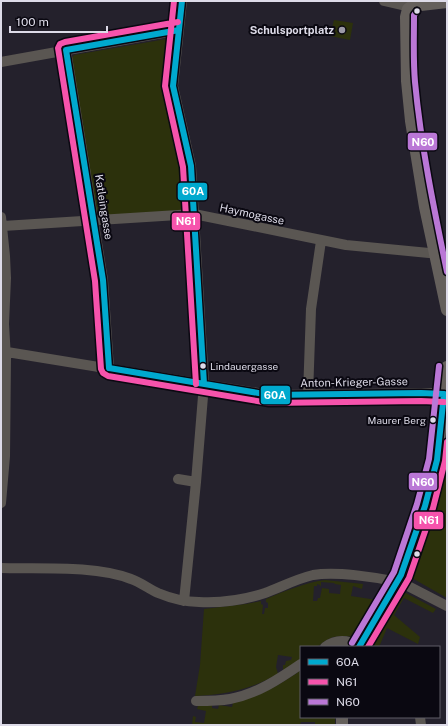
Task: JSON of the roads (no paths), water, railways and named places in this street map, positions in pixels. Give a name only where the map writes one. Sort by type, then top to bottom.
[{"type":"main road","points":[[447,2],[410,7],[406,12],[408,92],[425,207],[441,251],[447,310]]},
{"type":"main road","points":[[359,646],[398,582],[425,506],[437,460],[446,395],[447,367]]},
{"type":"street","points":[[182,1],[173,90],[191,166],[204,384],[184,601]]},
{"type":"street","points":[[384,1],[410,7]]},
{"type":"street","points":[[1,62],[179,30]]},
{"type":"street","name":"Katleingasse","points":[[66,50],[103,280],[109,368]]},
{"type":"street","name":"Haymogasse","points":[[2,221],[94,220],[194,214],[321,241],[358,247],[441,251]]},
{"type":"street","points":[[1,503],[5,456],[6,358],[3,352],[6,278],[2,221]]},
{"type":"street","points":[[308,395],[311,308],[321,241]]},
{"type":"street","name":"Anton-Krieger-Gasse","points":[[3,352],[270,395],[421,393],[446,395]]},
{"type":"street","points":[[178,479],[196,482]]},
{"type":"street","points":[[1,568],[105,572],[131,579],[158,593],[184,601],[199,602],[241,599],[264,593],[299,580],[325,574],[338,574],[398,582],[447,606]]},
{"type":"street","points":[[327,646],[342,641],[353,642],[359,646]]},
{"type":"street","points":[[196,701],[230,699],[256,691],[275,682],[300,665]]},
{"type":"place","name":"Schulsportplatz","points":[[342,30]]},
{"type":"place","name":"Lindauergasse","points":[[203,366]]},
{"type":"place","name":"Maurer Berg","points":[[433,420]]}]
